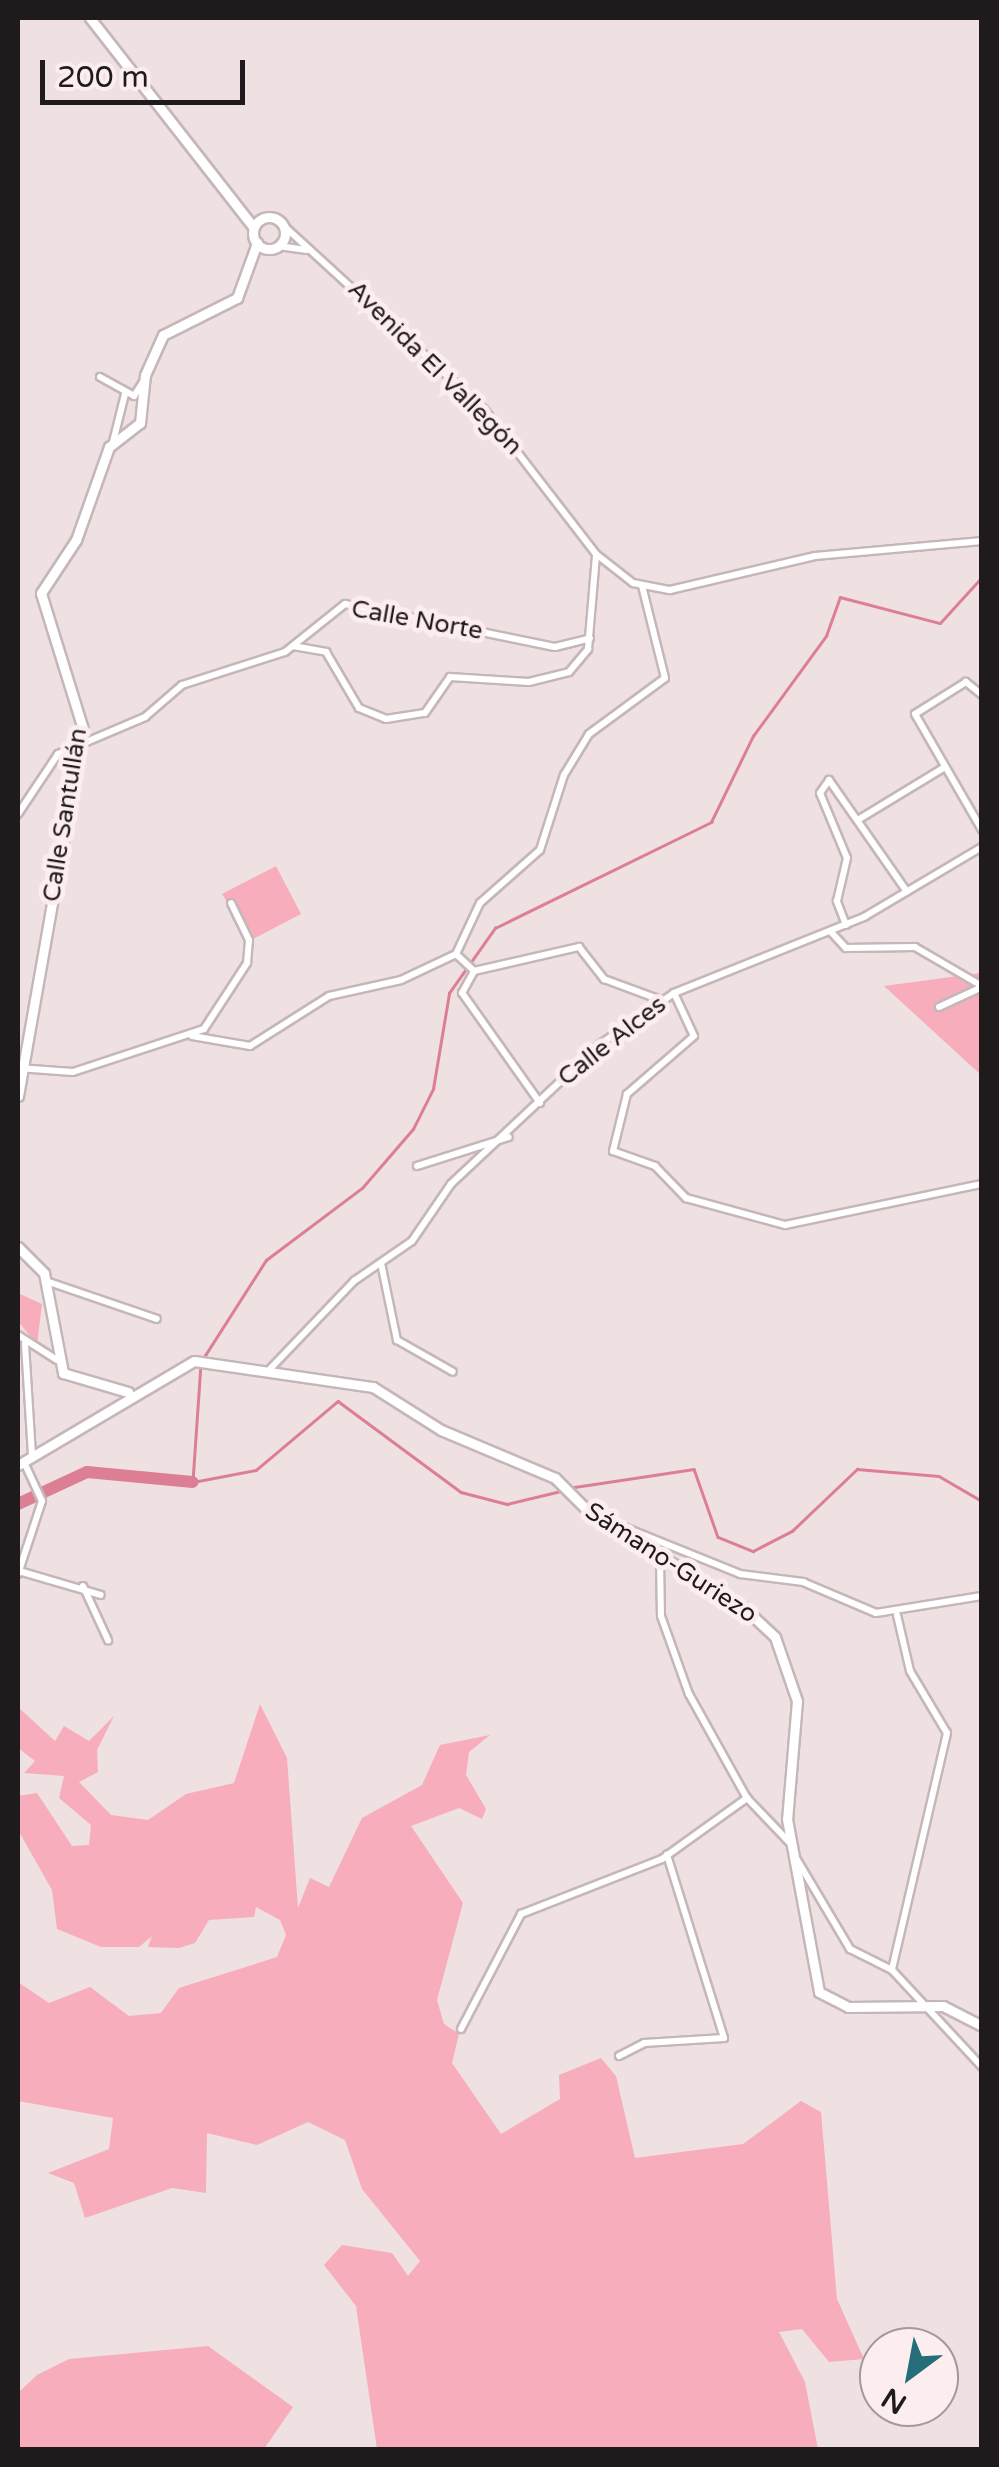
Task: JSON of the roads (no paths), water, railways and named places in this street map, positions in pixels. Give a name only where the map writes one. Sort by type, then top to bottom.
[{"type":"street","points":[[90,18],[242,202],[257,243],[253,266]]},
{"type":"street","points":[[242,202],[284,226],[273,248]]},
{"type":"street","points":[[254,228],[271,217]]},
{"type":"street","name":"Avenida El Vallegón","points":[[284,226],[508,435],[596,554],[642,586]]},
{"type":"street","points":[[257,243],[313,251]]},
{"type":"street","name":"Calle Santullán","points":[[18,1096],[19,1069],[82,739],[40,593],[76,540],[113,442],[140,423],[144,381],[168,330],[237,298],[253,266],[273,248]]},
{"type":"street","points":[[100,377],[125,394]]},
{"type":"street","points":[[113,442],[125,394],[144,381]]},
{"type":"street","points":[[19,1069],[73,1072],[192,1036],[250,1046],[329,996],[401,980],[459,957],[480,903],[540,850],[574,752],[606,716],[666,678],[642,586],[670,590],[800,559],[982,541]]},
{"type":"street","points":[[294,646],[326,652],[359,708],[391,719],[425,713],[450,677],[528,682],[569,672],[590,638],[596,554]]},
{"type":"street","name":"Calle Norte","points":[[18,814],[45,763],[82,739],[145,717],[182,685],[243,671],[294,646],[354,604],[555,647],[590,638]]},
{"type":"street","points":[[982,695],[966,682],[915,714],[982,830]]},
{"type":"street","points":[[861,818],[946,767]]},
{"type":"street","points":[[846,925],[837,901],[847,858],[820,794],[829,780],[861,818],[907,892]]},
{"type":"street","name":"Calle Alces","points":[[270,1369],[382,1263],[412,1241],[469,1165],[510,1137],[578,1060],[674,993],[846,925],[982,846]]},
{"type":"street","points":[[192,1036],[247,963],[249,940],[231,903]]},
{"type":"street","points":[[831,932],[846,948],[915,947],[982,986]]},
{"type":"street","points":[[472,969],[579,947],[604,979],[662,1001]]},
{"type":"street","points":[[459,957],[472,969]]},
{"type":"street","points":[[472,969],[462,993],[540,1103]]},
{"type":"street","points":[[939,1007],[982,986]]},
{"type":"street","points":[[674,993],[694,1036],[627,1094],[613,1151],[655,1166],[686,1198],[784,1225],[982,1184]]},
{"type":"street","points":[[417,1166],[510,1137]]},
{"type":"street","points":[[18,1247],[46,1281],[57,1360]]},
{"type":"street","points":[[382,1263],[397,1340],[453,1372]]},
{"type":"street","points":[[46,1281],[157,1319]]},
{"type":"street","points":[[18,1334],[25,1344],[57,1360],[77,1382],[128,1392]]},
{"type":"street","points":[[25,1344],[24,1460],[40,1494],[18,1572],[83,1586],[101,1594]]},
{"type":"street","name":"Sámano-Guriezo","points":[[24,1460],[128,1392],[202,1361],[373,1387],[441,1430],[565,1488],[598,1518],[660,1560],[754,1614],[783,1652],[797,1701],[790,1847],[819,1992],[848,2006],[927,2006],[982,2026]]},
{"type":"street","points":[[598,1518],[740,1574],[803,1582],[896,1615],[982,1596]]},
{"type":"street","points":[[660,1560],[664,1631],[746,1798],[790,1847],[850,1949],[892,1970],[982,2067]]},
{"type":"street","points":[[83,1586],[108,1640]]},
{"type":"street","points":[[892,1970],[947,1733],[910,1671],[896,1615]]},
{"type":"street","points":[[462,2029],[521,1914],[667,1854],[746,1798]]},
{"type":"street","points":[[619,2056],[644,2043],[724,2038],[667,1854]]},
{"type":"waterway","points":[[204,1357],[266,1260],[362,1188],[413,1129],[433,1089],[449,993],[495,928],[711,822],[753,736],[826,636],[840,597],[940,623],[982,577]]},
{"type":"waterway","points":[[201,1364],[193,1482],[256,1470],[338,1401],[461,1492],[507,1504],[561,1491]]},
{"type":"waterway","points":[[568,1488],[694,1469],[718,1537],[753,1551],[792,1531],[857,1469],[939,1476],[982,1501]]},
{"type":"waterway","points":[[18,1504],[87,1472],[193,1482]]}]
